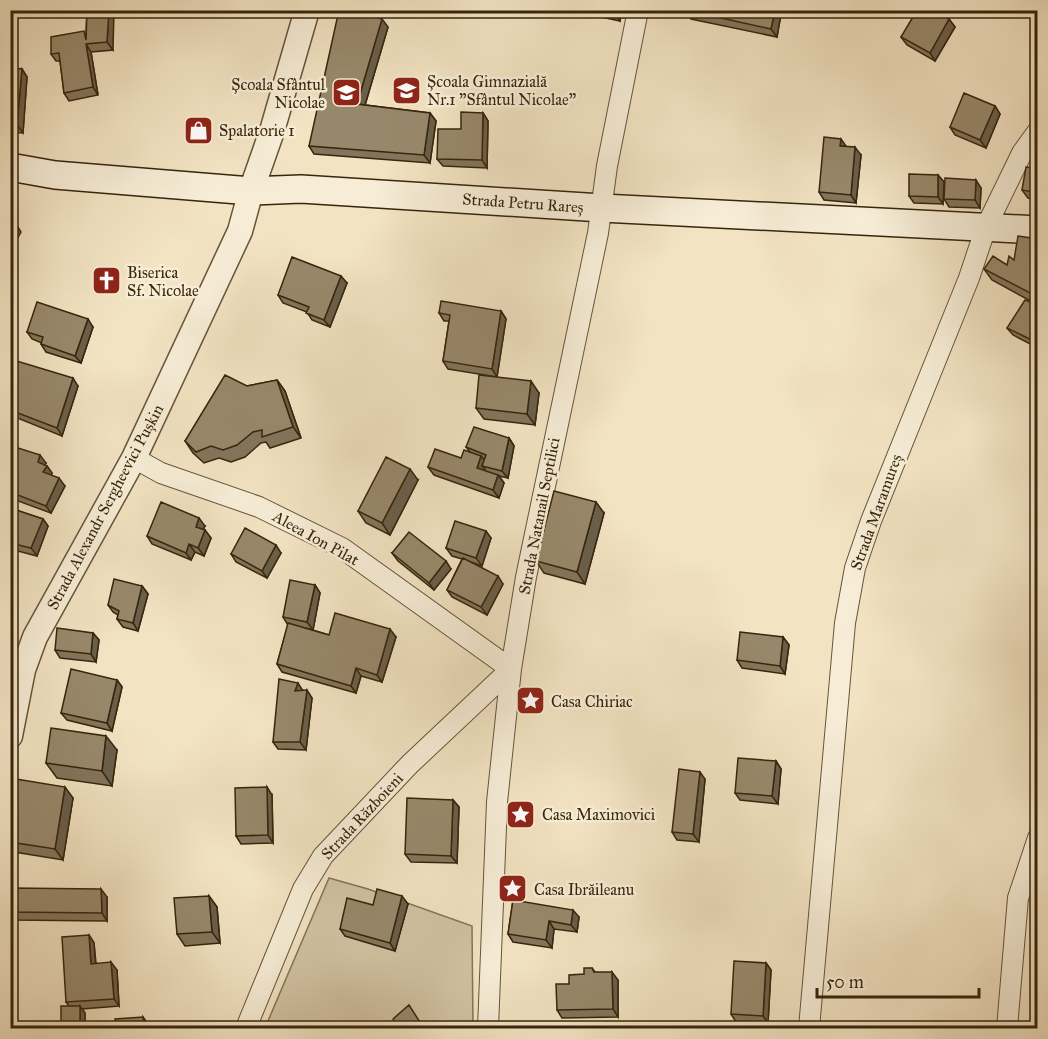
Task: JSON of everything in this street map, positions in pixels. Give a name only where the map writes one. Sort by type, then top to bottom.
[{"type":"main road","name":"Strada Petru Rareș","points":[[10,166],[55,175],[251,191],[301,189],[602,208],[1038,230]]},
{"type":"street","name":"Strada Alexandr Sergheevici Pușkin","points":[[10,736],[23,670],[35,637],[134,458],[240,231],[307,10]]},
{"type":"street","name":"Strada Natanail Septilici","points":[[488,1029],[497,802],[511,669],[526,577],[602,208],[607,166],[638,10]]},
{"type":"street","name":"Strada Maramureș","points":[[809,1029],[845,623],[855,568],[903,437],[969,278],[986,227],[1022,153],[1038,131]]},
{"type":"street","name":"Aleea Ion Pilat","points":[[134,458],[161,473],[259,507],[342,548],[511,669]]},
{"type":"street","name":"Strada Războieni","points":[[246,1029],[303,889],[323,856],[410,764],[511,669]]},
{"type":"street","points":[[1007,1029],[1018,898],[1038,838]]},
{"type":"shaded area","points":[[329,878],[368,889],[472,926],[473,1028],[265,1028]]},
{"type":"building","points":[[87,10],[109,10],[107,42],[86,44],[93,87],[64,93],[59,53],[51,54],[51,37],[84,31],[86,40]]},
{"type":"building","points":[[339,10],[354,10],[382,19],[357,104],[430,113],[424,155],[309,146]]},
{"type":"building","points":[[685,10],[775,10],[771,29]]},
{"type":"building","points":[[917,10],[935,10],[949,19],[930,53],[901,37]]},
{"type":"building","points":[[10,68],[22,69],[17,125],[10,124]]},
{"type":"building","points":[[964,93],[995,106],[980,140],[950,127]]},
{"type":"building","points":[[461,112],[483,113],[482,160],[437,159],[438,129],[461,129]]},
{"type":"building","points":[[824,137],[841,139],[840,146],[855,147],[851,195],[819,192]]},
{"type":"building","points":[[1026,167],[1038,169],[1038,193],[1022,190]]},
{"type":"building","points":[[909,174],[938,175],[938,197],[909,196]]},
{"type":"building","points":[[945,178],[976,180],[975,200],[944,199]]},
{"type":"building","points":[[10,222],[16,224],[10,234]]},
{"type":"building","points":[[1018,236],[1038,239],[1038,297],[984,269],[993,256],[1007,265],[1009,256],[1014,260]]},
{"type":"building","points":[[292,257],[341,276],[324,320],[306,313],[309,307],[278,295]]},
{"type":"building","points":[[1025,300],[1038,305],[1038,343],[1007,328]]},
{"type":"building","points":[[441,301],[501,311],[492,369],[443,361],[450,315],[439,313]]},
{"type":"building","points":[[37,302],[88,319],[75,356],[41,344],[43,337],[27,332]]},
{"type":"building","points":[[10,359],[73,378],[57,428],[10,410]]},
{"type":"building","points":[[225,375],[247,386],[277,380],[293,427],[262,437],[262,430],[253,432],[237,445],[223,450],[211,446],[196,452],[185,441]]},
{"type":"building","points":[[479,375],[531,381],[527,414],[476,408]]},
{"type":"building","points":[[474,427],[509,438],[502,471],[482,466],[486,455],[466,447]]},
{"type":"building","points":[[18,448],[40,455],[38,462],[47,466],[43,472],[59,478],[46,506],[10,492],[10,464]]},
{"type":"building","points":[[435,449],[461,458],[464,450],[481,456],[477,468],[498,475],[493,490],[428,467]]},
{"type":"building","points":[[386,457],[410,469],[382,523],[358,511]]},
{"type":"building","points":[[554,491],[596,502],[577,572],[536,561]]},
{"type":"building","points":[[161,502],[199,518],[196,527],[205,530],[198,548],[189,544],[186,553],[147,536]]},
{"type":"building","points":[[10,508],[43,519],[31,548],[10,543]]},
{"type":"building","points":[[455,521],[486,531],[476,558],[446,548]]},
{"type":"building","points":[[245,528],[276,545],[262,571],[231,554]]},
{"type":"building","points":[[409,532],[446,561],[429,583],[392,553]]},
{"type":"building","points":[[463,558],[498,576],[481,607],[447,590]]},
{"type":"building","points":[[114,579],[142,586],[133,623],[117,619],[119,611],[108,605]]},
{"type":"building","points":[[290,580],[315,585],[307,622],[283,617]]},
{"type":"building","points":[[335,613],[390,629],[377,675],[356,668],[351,686],[277,664],[288,623],[329,635]]},
{"type":"building","points":[[57,628],[93,633],[91,654],[55,650]]},
{"type":"building","points":[[740,632],[783,637],[780,666],[737,660]]},
{"type":"building","points":[[71,669],[117,680],[107,723],[61,713]]},
{"type":"building","points":[[279,679],[298,683],[295,691],[307,690],[300,742],[273,742]]},
{"type":"building","points":[[51,728],[106,736],[102,771],[46,763]]},
{"type":"building","points":[[738,758],[776,761],[772,796],[735,793]]},
{"type":"building","points":[[679,769],[700,772],[693,834],[672,832]]},
{"type":"building","points":[[16,779],[65,787],[55,849],[10,842],[10,810]]},
{"type":"building","points":[[267,787],[268,835],[236,836],[235,788]]},
{"type":"building","points":[[407,798],[453,800],[451,856],[405,854]]},
{"type":"building","points":[[10,888],[101,889],[102,913],[10,912]]},
{"type":"building","points":[[377,889],[402,896],[390,943],[340,929],[347,898],[373,905]]},
{"type":"building","points":[[209,896],[212,932],[177,934],[174,898]]},
{"type":"building","points":[[513,900],[573,910],[571,925],[549,921],[546,940],[508,934]]},
{"type":"building","points":[[89,935],[91,964],[111,962],[114,999],[66,1002],[62,937]]},
{"type":"building","points":[[734,961],[766,963],[763,1016],[731,1014]]},
{"type":"building","points":[[584,968],[592,968],[594,972],[612,972],[613,1009],[557,1010],[556,984],[569,984],[569,975],[584,974]]},
{"type":"building","points":[[409,1005],[423,1027],[421,1029],[400,1029],[393,1019]]},
{"type":"building","points":[[61,1006],[80,1006],[80,1029],[61,1029]]},
{"type":"building","points":[[143,1017],[144,1029],[116,1029],[115,1019]]},
{"type":"place","name":"Școala Gimnazială Nr.1 \"Sfântul Nicolae\"","points":[[406,90]]},
{"type":"place","name":"Școala Sfântul Nicolae","points":[[346,93]]},
{"type":"place","name":"Spalatorie 1","points":[[198,130]]},
{"type":"place","name":"Biserica Sf. Nicolae","points":[[106,281]]},
{"type":"place","name":"Casa Chiriac","points":[[530,701]]},
{"type":"place","name":"Casa Maximovici","points":[[521,814]]},
{"type":"place","name":"Casa Ibrăileanu","points":[[513,889]]}]
